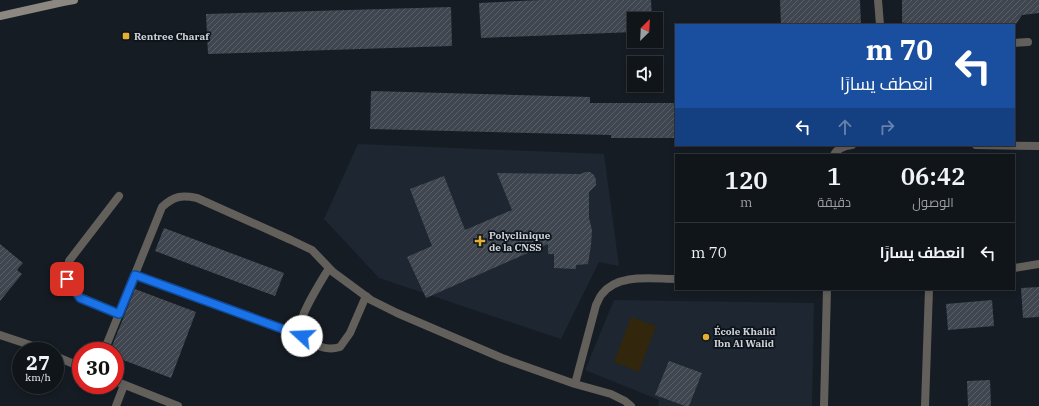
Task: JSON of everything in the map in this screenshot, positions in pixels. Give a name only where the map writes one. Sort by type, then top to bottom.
[{"type":"main road","points":[[0,16],[74,0]]},
{"type":"street","points":[[878,0],[880,24]]},
{"type":"street","points":[[1015,43],[1028,42]]},
{"type":"street","points":[[834,154],[836,150],[844,146]]},
{"type":"street","points":[[1015,146],[1039,146]]},
{"type":"street","points":[[119,196],[69,261],[67,279],[80,298],[119,314]]},
{"type":"street","points":[[108,342],[162,207],[169,201],[178,197],[186,196],[197,198],[312,250],[328,268],[378,304],[397,313],[502,358],[575,384],[611,394],[625,401],[631,406]]},
{"type":"street","points":[[1015,268],[1039,264]]},
{"type":"street","points":[[302,336],[299,327],[304,312],[328,268]]},
{"type":"street","points":[[135,275],[302,336],[309,342],[332,349],[340,347],[350,333],[366,296]]},
{"type":"street","points":[[575,384],[596,305],[602,294],[609,287],[624,280],[675,279]]},
{"type":"street","points":[[824,406],[827,290]]},
{"type":"street","points":[[925,406],[930,290]]},
{"type":"street","points":[[0,335],[21,342]]},
{"type":"street","points":[[124,385],[178,406]]},
{"type":"street","points":[[116,406],[121,394]]},
{"type":"shaded area","name":"Polyclinique de la CNSS","points":[[358,144],[604,154],[619,266],[599,262],[561,339],[379,278],[324,219]]},
{"type":"shaded area","name":"École Khalid Ibn Al Walid","points":[[614,300],[814,303],[812,406],[658,406],[659,400],[585,370]]},
{"type":"shaded area","points":[[631,317],[656,326],[639,372],[614,362]]},
{"type":"building","points":[[541,0],[651,0],[652,12],[627,12],[627,32],[481,38],[479,3]]},
{"type":"building","points":[[780,0],[860,0],[861,24],[781,24]]},
{"type":"building","points":[[902,0],[1039,0],[1039,13],[1022,15],[1016,24],[905,24],[902,22]]},
{"type":"building","points":[[451,7],[452,46],[208,54],[206,14]]},
{"type":"building","points":[[371,91],[590,97],[590,103],[675,103],[675,138],[611,138],[611,135],[370,129]]},
{"type":"building","points":[[590,172],[594,175],[596,180],[596,185],[589,192],[589,218],[592,230],[588,264],[576,265],[576,269],[554,268],[554,254],[548,254],[548,244],[426,298],[407,257],[432,246],[410,189],[444,176],[465,230],[512,210],[497,173],[581,174]]},
{"type":"building","points":[[164,228],[284,273],[275,296],[155,251]]},
{"type":"building","points":[[0,244],[23,263],[17,270],[22,274],[0,301]]},
{"type":"building","points":[[1039,287],[1039,317],[1023,318],[1021,288]]},
{"type":"building","points":[[135,289],[196,312],[171,378],[124,360],[124,342],[114,342]]},
{"type":"building","points":[[992,300],[994,326],[948,330],[946,304]]},
{"type":"building","points":[[669,361],[702,373],[689,406],[685,406],[655,395]]},
{"type":"building","points":[[990,380],[991,406],[968,406],[967,381]]},
{"type":"place","name":"Rentree Charaf","points":[[126,36]]},
{"type":"place","name":"Polyclinique de la CNSS","points":[[480,241]]},
{"type":"place","name":"École Khalid Ibn Al Walid","points":[[706,337]]},
{"type":"route","points":[[67,279],[80,298],[119,314],[135,275],[302,336]]}]
